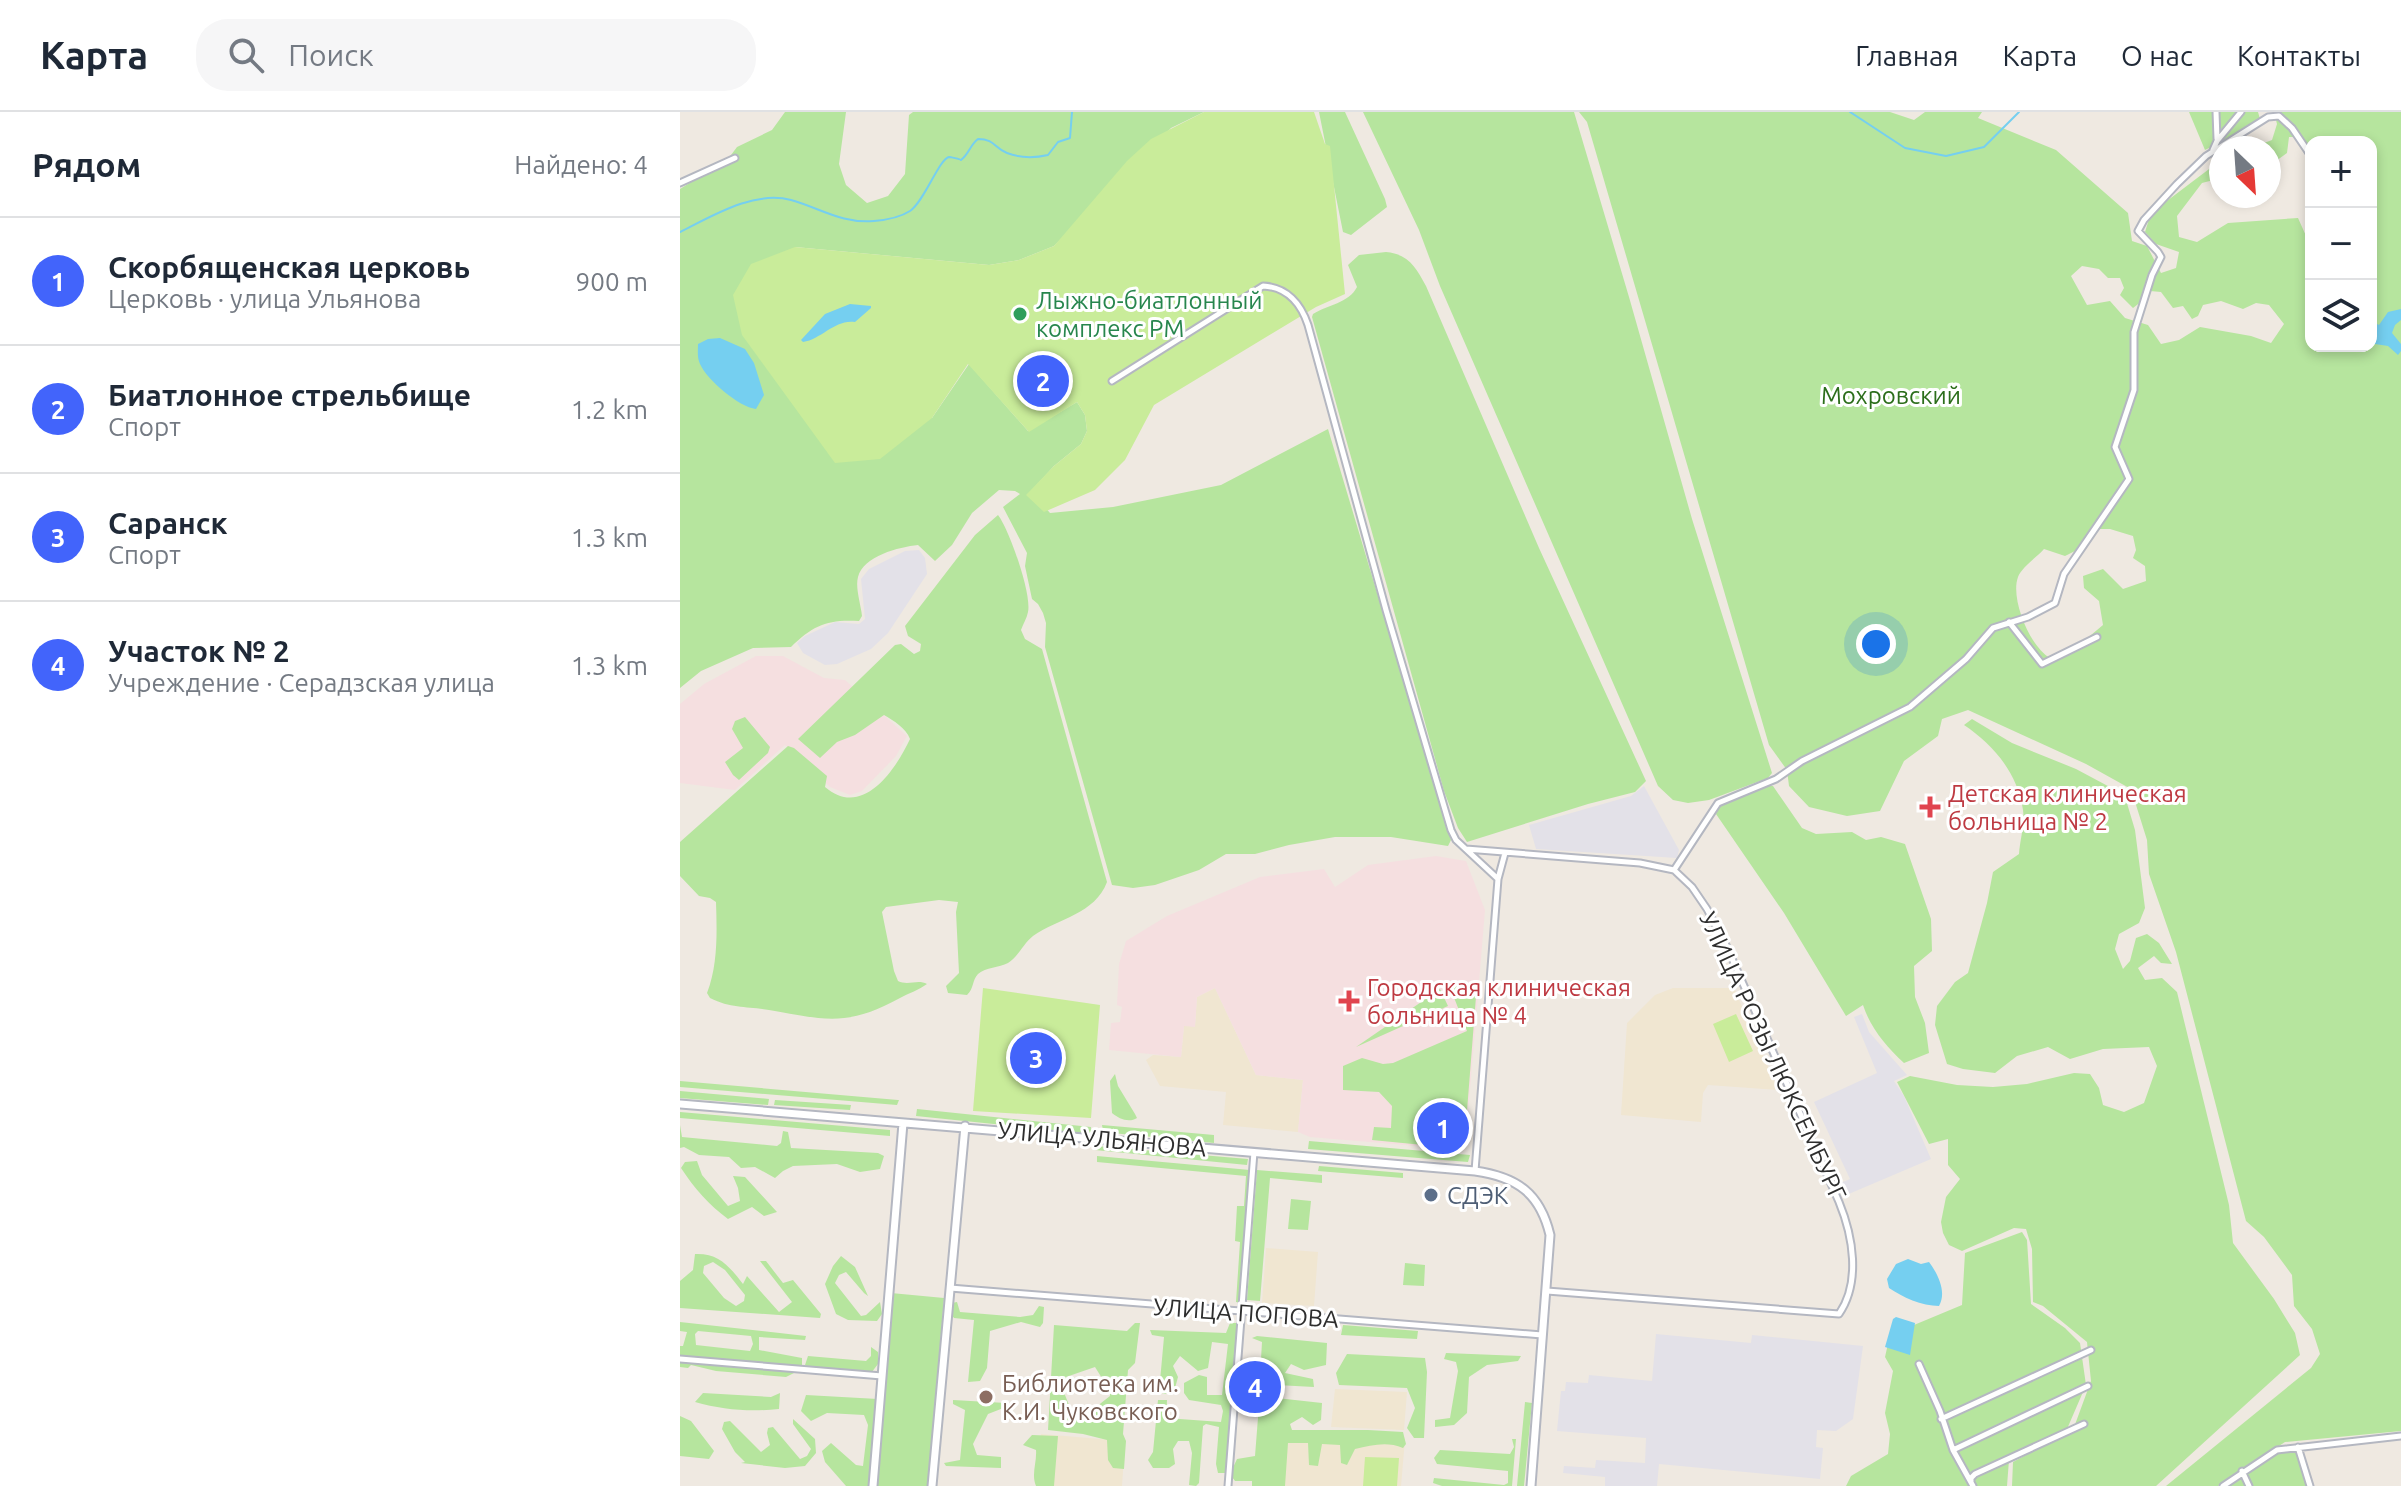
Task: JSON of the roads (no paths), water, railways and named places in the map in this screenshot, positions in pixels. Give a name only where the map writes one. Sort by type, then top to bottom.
[{"type":"main road","name":"УЛИЦА УЛЬЯНОВА","points":[[680,1104],[1475,1171],[1508,1179],[1521,1186],[1539,1205],[1548,1225],[1551,1246],[1547,1291]]},
{"type":"main road","points":[[873,1486],[903,1123]]},
{"type":"main road","points":[[932,1486],[965,1126]]},
{"type":"main road","points":[[1531,1486],[1547,1291]]},
{"type":"street","points":[[2216,112],[2217,136]]},
{"type":"street","points":[[2221,136],[2241,112]]},
{"type":"street","points":[[2238,136],[2268,117],[2279,116],[2305,147]]},
{"type":"street","points":[[1466,849],[1640,863],[1674,870],[1718,803],[1776,779],[1802,761],[1910,707],[1966,659],[1993,628],[2028,617],[2055,603],[2064,574],[2129,479],[2115,447],[2134,390],[2134,332],[2161,257],[2138,231],[2144,220],[2177,184],[2209,155]]},
{"type":"street","points":[[680,183],[735,158]]},
{"type":"street","points":[[1112,381],[1255,290],[1269,286],[1293,298],[1308,325],[1386,610],[1451,830],[1456,840],[1498,879]]},
{"type":"street","points":[[2009,622],[2042,664],[2097,637]]},
{"type":"street","points":[[1475,1171],[1498,879],[1505,853]]},
{"type":"street","name":"УЛИЦА РОЗЫ ЛЮКСЕМБУРГ","points":[[1547,1291],[1839,1314],[1849,1300],[1852,1274],[1849,1225],[1726,945],[1692,887],[1674,870]]},
{"type":"street","points":[[1228,1486],[1254,1152]]},
{"type":"street","name":"УЛИЦА ПОПОВА","points":[[949,1288],[1543,1335]]},
{"type":"street","points":[[1941,1419],[2091,1350]]},
{"type":"street","points":[[680,1359],[882,1376]]},
{"type":"street","points":[[1919,1364],[1953,1450],[1972,1485]]},
{"type":"street","points":[[1953,1450],[2088,1386]]},
{"type":"street","points":[[1972,1485],[1971,1478],[1975,1474],[2084,1424]]},
{"type":"street","points":[[2223,1486],[2277,1450],[2401,1436]]},
{"type":"street","points":[[2298,1447],[2310,1486]]},
{"type":"street","points":[[2242,1471],[2249,1486]]},
{"type":"water","points":[[850,304],[871,308],[855,322],[841,323],[810,340],[801,340],[825,314]]},
{"type":"water","points":[[2401,309],[2401,320],[2392,333],[2401,344],[2398,355],[2388,346],[2377,344],[2377,324],[2388,312]]},
{"type":"water","points":[[720,338],[745,349],[754,363],[764,395],[756,409],[724,392],[700,364],[698,344]]},
{"type":"water","points":[[1908,1259],[1921,1264],[1929,1262],[1942,1289],[1939,1306],[1912,1300],[1889,1288],[1887,1279],[1896,1264]]},
{"type":"water","points":[[1896,1317],[1915,1323],[1910,1355],[1885,1347]]},
{"type":"waterway","points":[[680,232],[734,206],[777,198],[852,220],[874,221],[897,217],[910,211],[921,199],[945,160],[949,157],[961,160],[978,139],[988,140],[1017,156],[1048,155],[1058,142],[1070,138],[1072,112]]},
{"type":"waterway","points":[[1850,112],[1905,148],[1946,156],[1984,147],[2019,112]]},
{"type":"place","name":"Лыжно-биатлонный комплекс РМ","points":[[1020,314]]},
{"type":"place","name":"Биатлонное стрельбище","points":[[1043,381]]},
{"type":"place","name":"Детская клиническая больница № 2","points":[[1930,807]]},
{"type":"place","name":"Городская клиническая больница № 4","points":[[1349,1001]]},
{"type":"place","name":"Саранск","points":[[1036,1058]]},
{"type":"place","name":"Скорбященская церковь","points":[[1443,1128]]},
{"type":"place","name":"СДЭК","points":[[1431,1195]]},
{"type":"place","name":"Участок № 2","points":[[1255,1387]]},
{"type":"place","name":"Библиотека им. К.И. Чуковского","points":[[986,1397]]},
{"type":"park label","name":"Мохровский","points":[[1891,395]]}]
